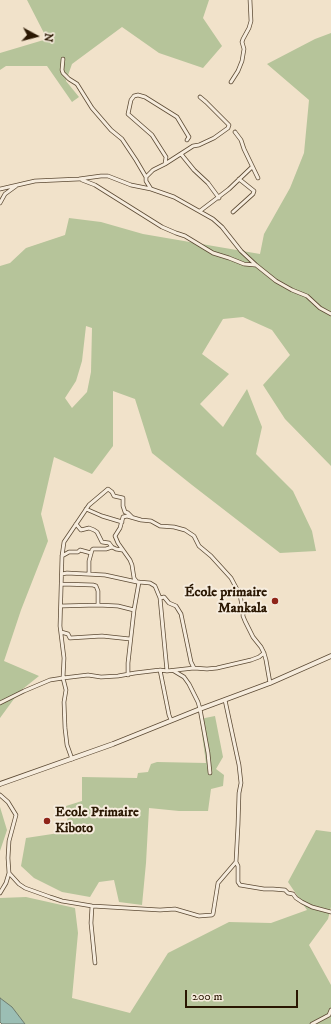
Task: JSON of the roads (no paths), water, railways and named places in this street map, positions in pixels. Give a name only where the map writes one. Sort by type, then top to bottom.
[{"type":"street","points":[[231,82],[242,61],[244,49],[242,39],[249,28],[251,21],[250,0]]},
{"type":"street","points":[[63,59],[63,73],[78,85],[92,108],[111,130],[122,139],[146,176],[146,181],[151,189]]},
{"type":"street","points":[[165,164],[166,157],[152,135],[128,114],[132,98],[136,95],[145,97],[177,117],[189,138],[187,140]]},
{"type":"street","points":[[146,176],[153,170],[193,146],[199,145],[214,138],[228,128],[229,125],[200,97]]},
{"type":"street","points":[[235,132],[241,140],[258,178]]},
{"type":"street","points":[[181,154],[194,170],[208,183],[219,198]]},
{"type":"street","points":[[200,212],[219,198],[252,167]]},
{"type":"street","points":[[0,189],[35,181],[108,176],[131,185],[151,189],[174,197],[214,219],[241,251],[276,281],[307,296],[320,308],[331,314]]},
{"type":"street","points":[[79,179],[95,185],[162,226],[185,236],[212,253],[244,264],[256,265]]},
{"type":"street","points":[[233,212],[253,194],[254,191],[239,179]]},
{"type":"street","points":[[0,203],[5,194],[17,185]]},
{"type":"street","points":[[72,759],[67,745],[64,728],[64,702],[66,690],[63,678],[64,658],[61,632],[61,606],[62,556],[64,542],[89,505],[108,489],[114,496],[123,498],[125,512],[133,518]]},
{"type":"street","points":[[86,509],[122,522]]},
{"type":"street","points":[[128,675],[130,639],[138,582],[133,574],[130,560],[122,550],[116,536],[123,517],[127,516],[152,521],[160,526],[174,527],[185,530],[194,536],[199,546],[211,556],[231,578],[240,595],[245,621],[253,637],[264,653],[270,684]]},
{"type":"street","points":[[76,524],[81,530],[89,528],[94,530],[97,532],[102,542],[109,543],[112,547]]},
{"type":"street","points":[[88,574],[89,561],[93,549],[112,547],[122,550]]},
{"type":"street","points":[[62,556],[68,552],[78,552],[80,550],[91,553]]},
{"type":"street","points":[[62,574],[105,575],[150,583],[155,586],[160,598],[167,671]]},
{"type":"street","points":[[62,584],[96,586],[98,591],[98,605]]},
{"type":"street","points":[[160,598],[164,597],[169,603],[176,606],[181,614],[191,662],[194,668]]},
{"type":"street","points":[[61,606],[118,606],[134,610]]},
{"type":"street","points":[[61,632],[68,634],[70,638],[102,636],[130,639]]},
{"type":"street","points":[[0,703],[50,680],[88,675],[101,677],[160,670],[174,671],[194,668],[217,668],[251,660],[264,653]]},
{"type":"street","points":[[0,784],[72,759],[200,708],[270,684],[331,656]]},
{"type":"street","points":[[160,670],[171,720]]},
{"type":"street","points":[[174,671],[184,677],[189,684],[200,708],[210,773]]},
{"type":"street","points":[[225,700],[240,765],[241,778],[236,862],[238,866],[238,882],[240,885],[262,889],[284,890],[293,894],[296,898],[307,904],[331,912]]},
{"type":"street","points":[[0,795],[8,802],[16,816],[9,841],[9,873],[6,883],[0,893]]},
{"type":"street","points":[[9,873],[25,888],[62,901],[92,906],[160,910],[175,909],[197,916],[212,915],[218,883],[236,862]]},
{"type":"street","points":[[92,906],[91,922],[94,963]]},
{"type":"street","points":[[312,1024],[329,1015],[331,1010]]},
{"type":"water","points":[[0,998],[12,1007],[25,1024],[2,1024],[0,1022]]},
{"type":"place","name":"École primaire Mankala","points":[[275,601]]},
{"type":"place","name":"Ecole Primaire Kiboto","points":[[47,821]]}]
